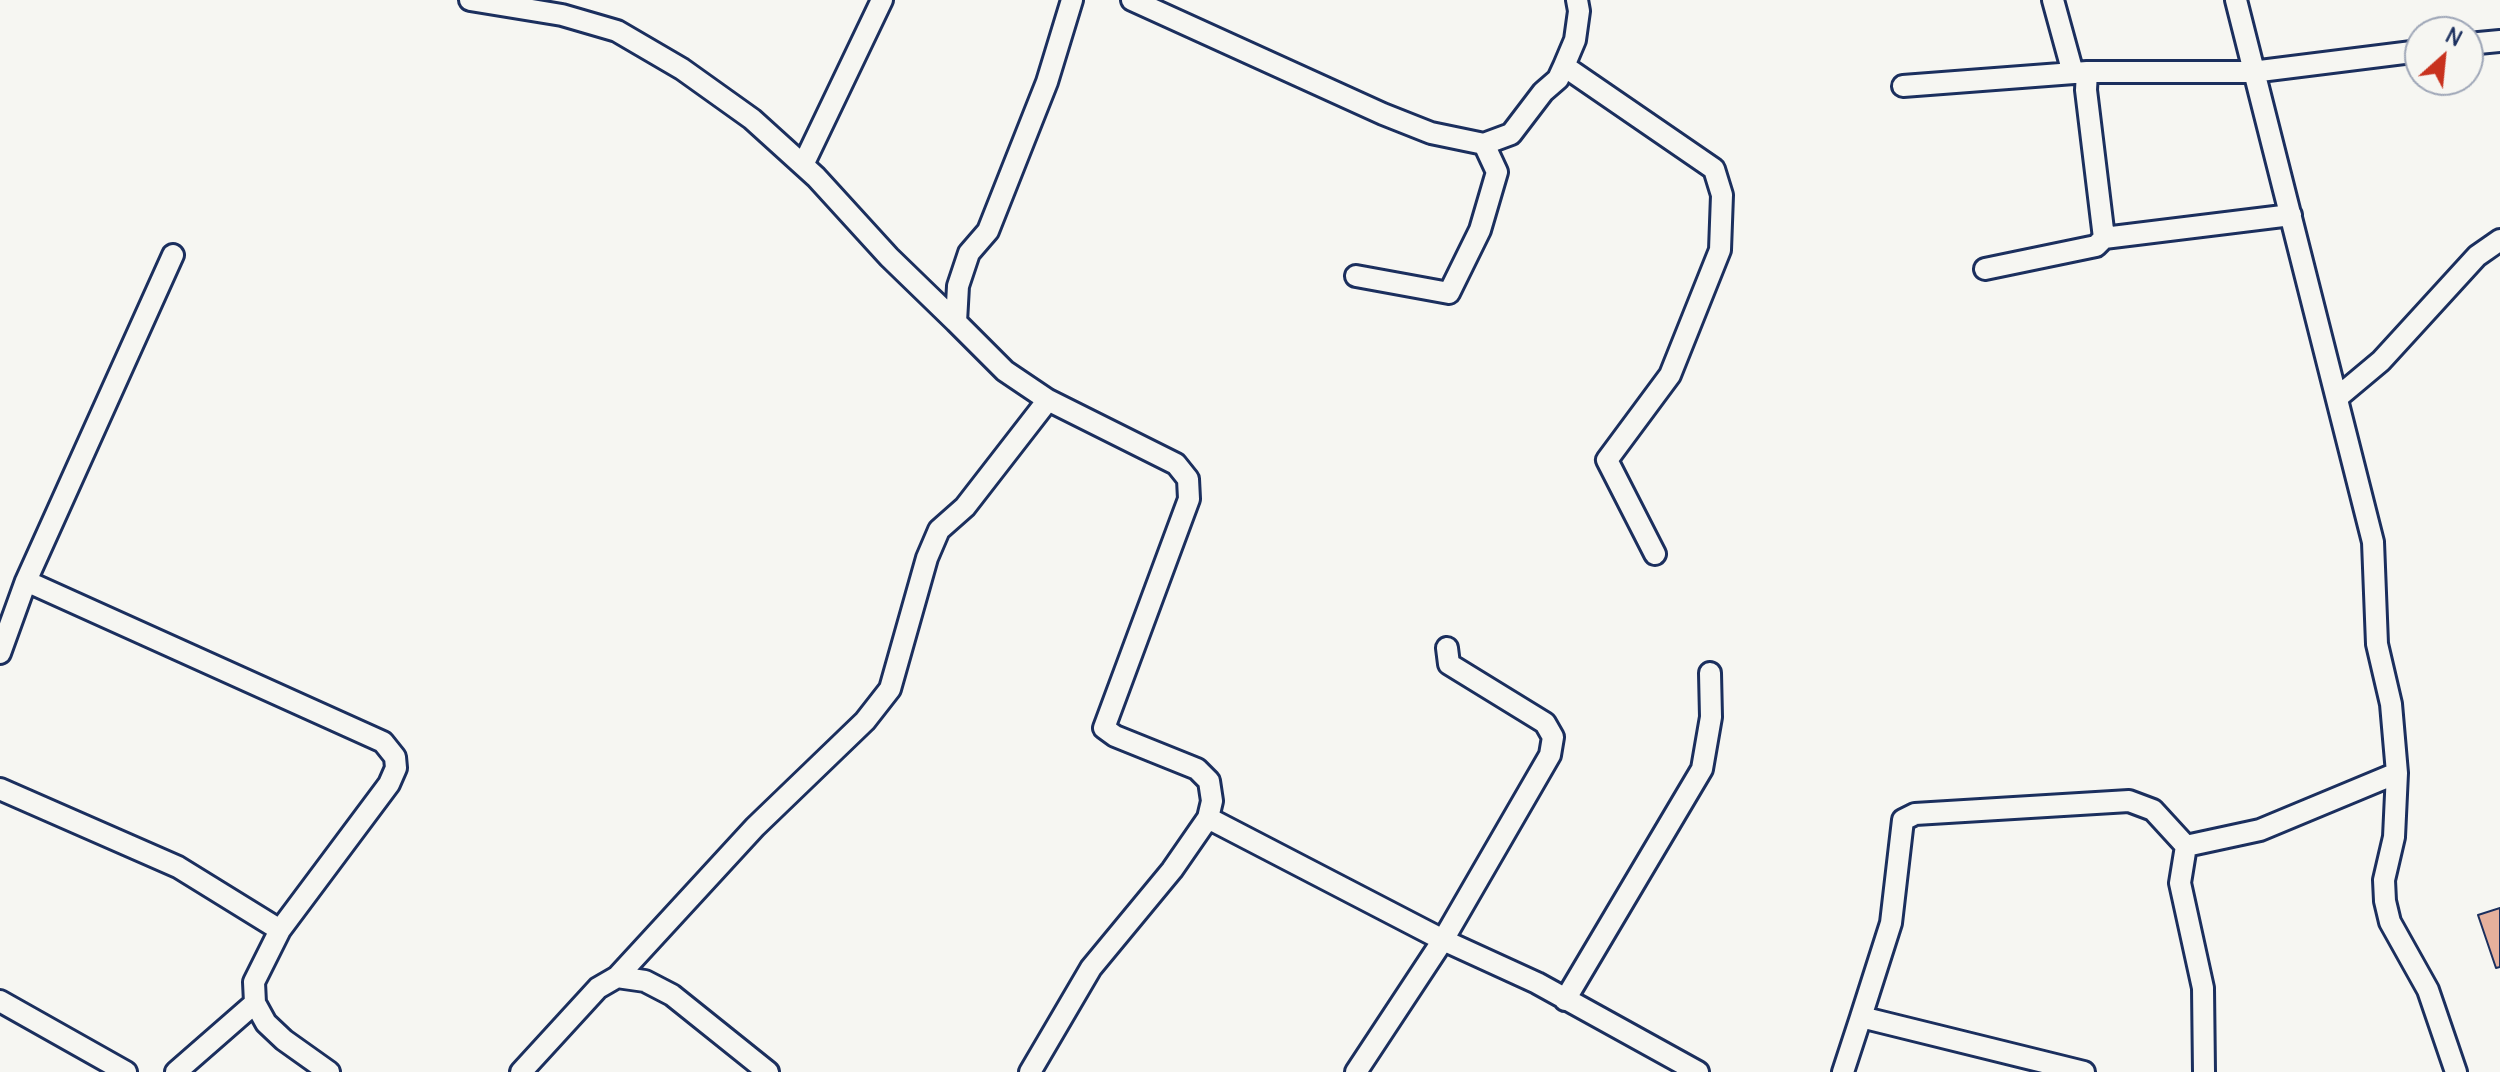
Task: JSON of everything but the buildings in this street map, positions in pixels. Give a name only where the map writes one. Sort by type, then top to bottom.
[{"type":"street","points":[[470,0],[562,15],[617,31],[682,69],[740,111],[803,165],[889,257],[1005,371],[1048,400],[1099,422],[1176,464],[1188,479],[1189,499],[1104,728],[1115,736],[1197,769],[1209,781],[1212,801],[1208,818],[1172,870],[1091,968],[1030,1072]]},
{"type":"street","points":[[803,165],[882,0]]},
{"type":"street","points":[[956,322],[958,286],[969,253],[988,231],[1047,82],[1072,0]]},
{"type":"street","points":[[1132,0],[1370,109],[1431,133],[1484,144],[1511,134]]},
{"type":"street","points":[[1356,276],[1449,293],[1480,230],[1511,134],[1543,92],[1558,79],[1564,66],[1575,40],[1579,11],[1577,0]]},
{"type":"street","points":[[2053,0],[2086,90],[2104,238]]},
{"type":"street","points":[[2236,0],[2373,542],[2377,644],[2391,704],[2397,773],[2394,837],[2384,880],[2385,901],[2390,922],[2428,990],[2456,1072]]},
{"type":"street","points":[[1903,86],[2080,72],[2252,72],[2404,53]]},
{"type":"street","points":[[1564,66],[1714,169],[1722,195],[1720,250],[1670,375],[1607,460],[1655,554]]},
{"type":"street","points":[[1484,144],[1497,172]]},
{"type":"street","points":[[1985,269],[2096,246],[2104,238],[2291,215]]},
{"type":"street","points":[[2338,397],[2381,361],[2477,256],[2500,240]]},
{"type":"street","points":[[0,653],[26,581],[173,255]]},
{"type":"street","points":[[521,1072],[598,988],[617,977],[755,827],[865,721],[890,689],[927,558],[939,530],[965,507],[1048,400]]},
{"type":"street","points":[[26,581],[383,742],[395,757],[396,768],[389,784],[280,930],[254,982],[255,1003],[266,1023],[329,1072]]},
{"type":"street","points":[[1356,1072],[1443,940],[1550,755],[1553,737],[1545,723],[1449,664],[1447,648]]},
{"type":"street","points":[[1565,1000],[1702,769],[1711,717],[1710,673]]},
{"type":"street","points":[[2186,846],[2260,830],[2397,773]]},
{"type":"street","points":[[0,789],[178,867],[280,930]]},
{"type":"street","points":[[1843,1072],[1891,923],[1903,820],[1915,814],[2129,801],[2153,810],[2186,846]]},
{"type":"street","points":[[1208,818],[1443,940],[1537,983],[1698,1072]]},
{"type":"street","points":[[2186,846],[2180,883],[2203,988],[2204,1072]]},
{"type":"street","points":[[617,977],[645,981],[672,995],[768,1072]]},
{"type":"street","points":[[0,1001],[126,1072]]},
{"type":"street","points":[[176,1072],[255,1003]]},
{"type":"street","points":[[1861,1017],[2084,1072]]}]
